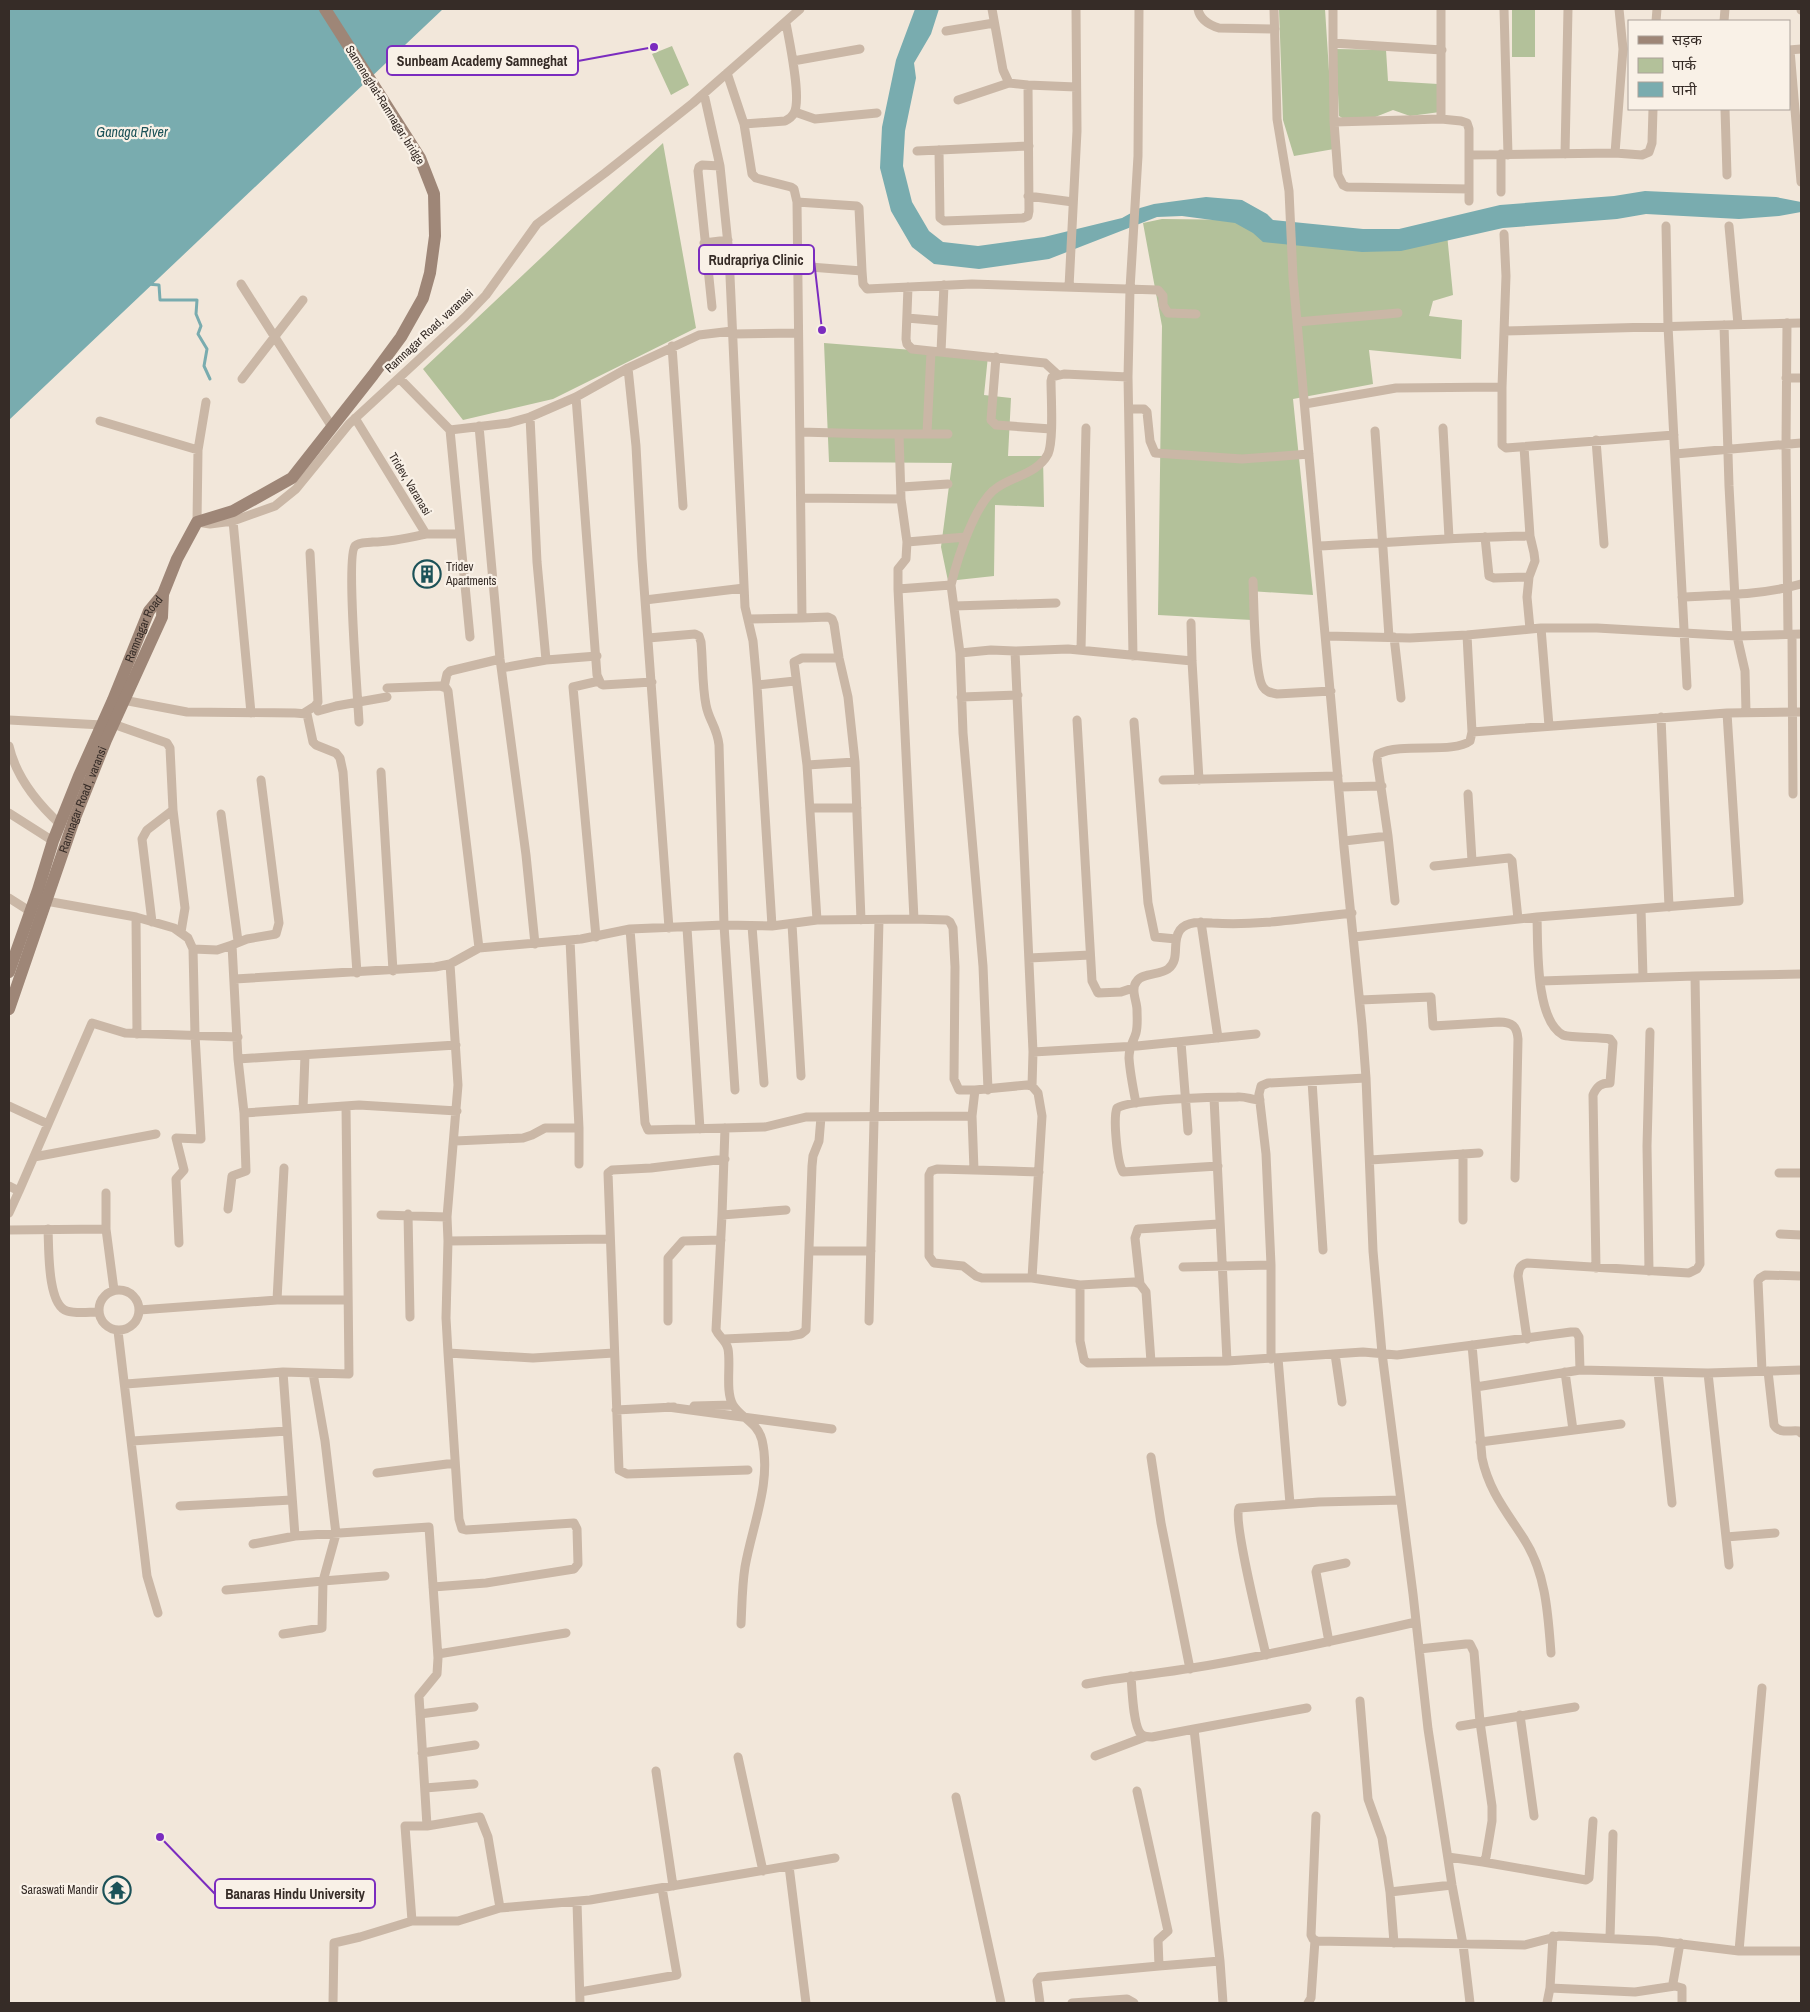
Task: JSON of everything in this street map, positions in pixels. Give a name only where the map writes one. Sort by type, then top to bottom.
[{"type":"main road","name":"Sameneghat-Ramnagar, bridge","points":[[325,9],[420,158],[434,194],[435,236],[430,273],[422,298],[400,337],[332,427]]},
{"type":"main road","points":[[198,522],[234,511],[292,478],[332,427]]},
{"type":"main road","name":"Ramnagar Road","points":[[9,969],[31,912],[53,841],[79,776],[107,725],[149,611],[162,594],[177,559],[198,522]]},
{"type":"main road","name":"Ramnagar Road , varansi","points":[[9,1009],[107,725],[123,700],[162,617],[162,594]]},
{"type":"street","name":"Ramnagar Road, varanasi","points":[[198,522],[210,524],[233,521],[275,506],[296,489],[355,418],[466,316],[486,295],[537,224],[605,173],[704,94],[800,9]]},
{"type":"street","points":[[992,9],[1003,70],[1009,83]]},
{"type":"street","points":[[1069,287],[1077,131],[1076,9]]},
{"type":"street","points":[[1133,656],[1128,377],[1130,289],[1138,156],[1139,9]]},
{"type":"street","points":[[1198,9],[1201,18],[1210,26],[1219,28],[1275,29]]},
{"type":"street","points":[[1274,9],[1277,118],[1290,207],[1297,322],[1360,1000],[1366,1078],[1373,1251],[1382,1354],[1428,1729],[1452,1886],[1463,1944],[1470,2003]]},
{"type":"street","points":[[1333,9],[1334,122],[1338,175],[1343,185],[1347,187],[1469,189]]},
{"type":"street","points":[[1441,9],[1441,119]]},
{"type":"street","points":[[1501,192],[1504,155],[1504,9]]},
{"type":"street","points":[[1565,154],[1568,9]]},
{"type":"street","points":[[1615,153],[1622,49],[1619,9]]},
{"type":"street","points":[[744,124],[785,121],[791,118],[795,112],[793,61],[786,22]]},
{"type":"street","points":[[946,31],[994,23]]},
{"type":"street","points":[[1333,43],[1442,50]]},
{"type":"street","points":[[793,61],[860,49]]},
{"type":"street","points":[[1790,61],[1801,182]]},
{"type":"street","points":[[727,73],[744,124],[752,174],[760,179],[791,187],[794,189],[797,202],[802,618]]},
{"type":"street","points":[[958,100],[1009,83],[1028,86],[1076,87]]},
{"type":"street","points":[[939,150],[939,214],[940,218],[944,221],[1023,218],[1028,216],[1028,86]]},
{"type":"street","points":[[704,94],[720,166],[728,240],[745,607],[753,641],[757,685],[772,926]]},
{"type":"street","points":[[1469,155],[1615,153],[1642,155],[1649,152],[1652,143],[1653,110]]},
{"type":"street","points":[[1725,110],[1727,175]]},
{"type":"street","points":[[795,112],[815,119],[876,113]]},
{"type":"street","points":[[1334,122],[1441,119],[1467,123],[1469,129],[1469,201]]},
{"type":"street","points":[[916,152],[1028,146]]},
{"type":"street","points":[[712,306],[698,171],[702,165],[720,166]]},
{"type":"street","points":[[1028,196],[1073,202]]},
{"type":"street","points":[[797,202],[857,206],[859,208],[863,284],[867,289],[944,285],[1014,285],[1158,290],[1163,296],[1163,305],[1168,313],[1196,314]]},
{"type":"street","points":[[1666,226],[1668,326],[1687,686]]},
{"type":"street","points":[[1729,226],[1738,324]]},
{"type":"street","points":[[1504,234],[1506,276],[1502,444],[1506,448],[1674,435]]},
{"type":"street","points":[[704,243],[728,240]]},
{"type":"street","points":[[797,266],[862,271]]},
{"type":"street","points":[[241,284],[332,427]]},
{"type":"street","points":[[941,352],[944,285]]},
{"type":"street","points":[[908,287],[906,339],[909,347],[931,352],[1045,363],[1057,374]]},
{"type":"street","points":[[242,379],[303,300]]},
{"type":"street","points":[[1297,322],[1398,313]]},
{"type":"street","points":[[907,318],[942,321]]},
{"type":"street","points":[[1787,323],[1787,588],[1794,634],[1797,712],[1793,794]]},
{"type":"street","points":[[1504,331],[1801,323]]},
{"type":"street","points":[[1724,325],[1737,636],[1745,671],[1746,712]]},
{"type":"street","points":[[450,430],[509,422],[530,417],[576,397],[628,368],[699,335],[732,332],[798,333]]},
{"type":"street","points":[[672,346],[683,506]]},
{"type":"street","points":[[927,433],[931,352]]},
{"type":"street","points":[[996,358],[991,420],[993,424],[1051,429]]},
{"type":"street","points":[[628,368],[636,446],[645,600],[669,928]]},
{"type":"street","points":[[988,1090],[983,966],[970,840],[960,653],[951,585],[958,556],[987,496],[992,491],[1032,470],[1042,462],[1049,452],[1052,376],[1057,374],[1128,377]]},
{"type":"street","points":[[399,378],[450,430],[470,637]]},
{"type":"street","points":[[1786,378],[1801,378]]},
{"type":"street","points":[[1305,404],[1396,388],[1502,387]]},
{"type":"street","points":[[576,397],[599,681],[601,684],[609,685],[652,682]]},
{"type":"street","points":[[198,522],[198,450],[206,402]]},
{"type":"street","points":[[1129,409],[1144,409],[1147,412],[1150,441],[1155,453],[1242,459],[1309,454]]},
{"type":"street","points":[[530,417],[537,562],[546,660]]},
{"type":"street","name":"Tridev, Varanasi","points":[[355,418],[426,534],[460,534]]},
{"type":"street","points":[[100,421],[198,450]]},
{"type":"street","points":[[479,426],[501,664],[526,855],[535,944]]},
{"type":"street","points":[[1081,650],[1086,428]]},
{"type":"street","points":[[1443,428],[1449,538]]},
{"type":"street","points":[[1375,431],[1392,637],[1401,698]]},
{"type":"street","points":[[800,432],[948,434]]},
{"type":"street","points":[[899,434],[901,498],[907,542],[904,562],[898,569],[898,589],[914,918]]},
{"type":"street","points":[[1596,440],[1604,544]]},
{"type":"street","points":[[1675,454],[1801,443]]},
{"type":"street","points":[[1524,447],[1530,536],[1535,561],[1529,577],[1526,597],[1530,629]]},
{"type":"street","points":[[902,486],[948,484]]},
{"type":"street","points":[[802,498],[901,498]]},
{"type":"street","points":[[233,521],[251,713]]},
{"type":"street","points":[[359,722],[352,582],[353,550],[357,545],[363,543],[393,542],[426,534]]},
{"type":"street","points":[[1318,546],[1383,544],[1449,538],[1530,536]]},
{"type":"street","points":[[907,542],[966,537]]},
{"type":"street","points":[[1485,537],[1490,576],[1494,578],[1529,577]]},
{"type":"street","points":[[123,700],[187,712],[304,713],[315,706],[318,702],[310,553]]},
{"type":"street","points":[[1253,582],[1256,652],[1259,681],[1264,689],[1270,693],[1277,694],[1331,691]]},
{"type":"street","points":[[1682,597],[1735,595],[1787,588],[1801,584]]},
{"type":"street","points":[[898,589],[951,585]]},
{"type":"street","points":[[645,600],[744,588]]},
{"type":"street","points":[[954,606],[1056,603]]},
{"type":"street","points":[[748,618],[828,617],[832,619],[848,697],[855,762],[861,920]]},
{"type":"street","points":[[1191,623],[1199,780]]},
{"type":"street","points":[[1326,636],[1467,635],[1541,628],[1684,632],[1737,636],[1794,634]]},
{"type":"street","points":[[1541,628],[1550,726]]},
{"type":"street","points":[[648,638],[695,634],[699,636],[701,642],[705,702],[708,715],[716,728],[719,745],[724,925],[735,1090]]},
{"type":"street","points":[[1394,901],[1382,786],[1377,760],[1378,754],[1384,751],[1409,748],[1459,746],[1470,741],[1472,732],[1467,635]]},
{"type":"street","points":[[960,653],[1051,648],[1192,661]]},
{"type":"street","points":[[1015,651],[1033,1052],[1032,1086]]},
{"type":"street","points":[[444,687],[447,674],[450,671],[501,664],[597,656]]},
{"type":"street","points":[[817,920],[807,765],[799,699],[793,668],[796,660],[802,658],[839,658]]},
{"type":"street","points":[[596,937],[574,687],[599,681]]},
{"type":"street","points":[[757,685],[795,682]]},
{"type":"street","points":[[318,712],[387,692],[432,686],[444,687],[448,691],[479,948]]},
{"type":"street","points":[[961,697],[1018,695]]},
{"type":"street","points":[[1472,732],[1727,713],[1797,712]]},
{"type":"street","points":[[304,713],[308,717],[313,742],[336,753],[340,758],[343,772],[357,973]]},
{"type":"street","points":[[1354,937],[1537,917],[1739,901],[1727,713]]},
{"type":"street","points":[[1661,718],[1669,907]]},
{"type":"street","points":[[9,720],[107,725],[169,745],[173,810],[185,908],[181,932]]},
{"type":"street","points":[[1078,720],[1092,981],[1098,993],[1121,992],[1133,988]]},
{"type":"street","points":[[1134,722],[1148,903],[1153,931],[1155,937],[1176,939]]},
{"type":"street","points":[[9,746],[18,770],[35,799],[61,825]]},
{"type":"street","points":[[807,765],[855,762]]},
{"type":"street","points":[[381,772],[393,971]]},
{"type":"street","points":[[1163,780],[1338,776]]},
{"type":"street","points":[[193,949],[217,950],[235,943],[272,936],[278,931],[279,923],[261,780]]},
{"type":"street","points":[[1339,787],[1382,786]]},
{"type":"street","points":[[1468,794],[1472,861]]},
{"type":"street","points":[[810,808],[857,808]]},
{"type":"street","points":[[152,922],[142,840],[147,830],[173,810]]},
{"type":"street","points":[[9,813],[53,841]]},
{"type":"street","points":[[221,814],[235,943],[238,1059],[244,1113],[246,1171],[232,1176],[228,1209]]},
{"type":"street","points":[[1344,841],[1388,836]]},
{"type":"street","points":[[1434,866],[1509,858],[1512,861],[1518,919]]},
{"type":"street","points":[[9,898],[31,912]]},
{"type":"street","points":[[46,901],[136,917],[152,922],[181,932],[188,938],[193,949],[195,1035],[201,1139],[176,1138],[184,1170],[176,1179],[179,1242]]},
{"type":"street","points":[[1641,909],[1643,977]]},
{"type":"street","points":[[1136,1103],[1130,1068],[1130,1046],[1138,1026],[1137,1002],[1133,988],[1137,980],[1162,972],[1173,963],[1176,939],[1180,930],[1190,923],[1257,924],[1352,913]]},
{"type":"street","points":[[136,917],[137,1034]]},
{"type":"street","points":[[1537,917],[1541,981],[1546,1011],[1557,1030],[1565,1036],[1610,1039],[1613,1043],[1610,1082],[1603,1083],[1596,1088],[1593,1095],[1596,1268]]},
{"type":"street","points":[[235,979],[435,967],[450,964],[479,948],[596,937],[630,930],[724,925],[772,926],[817,920],[914,918],[947,920],[953,928],[955,967],[954,1079],[959,1090],[988,1090],[1027,1085],[1032,1086],[1038,1093],[1041,1110],[1039,1172],[1032,1278]]},
{"type":"street","points":[[869,1321],[879,920]]},
{"type":"street","points":[[1201,922],[1218,1038]]},
{"type":"street","points":[[792,924],[801,1076]]},
{"type":"street","points":[[752,926],[764,1083]]},
{"type":"street","points":[[687,928],[700,1129]]},
{"type":"street","points":[[630,930],[646,1127],[652,1131],[765,1127],[806,1117],[972,1116]]},
{"type":"street","points":[[570,940],[579,1164]]},
{"type":"street","points":[[1029,958],[1090,955]]},
{"type":"street","points":[[433,1587],[486,1583],[574,1568],[578,1564],[574,1523],[466,1530],[462,1529],[459,1519],[446,1318],[447,1217],[457,1111],[456,1045],[450,964]]},
{"type":"street","points":[[1541,981],[1801,974]]},
{"type":"street","points":[[1527,1339],[1518,1276],[1518,1269],[1522,1264],[1527,1262],[1689,1273],[1698,1269],[1700,1264],[1695,976]]},
{"type":"street","points":[[1360,1000],[1431,997],[1433,1026],[1499,1022],[1508,1022],[1514,1025],[1517,1029],[1518,1039],[1515,1178]]},
{"type":"street","points":[[9,1214],[92,1023],[125,1034],[238,1038]]},
{"type":"street","points":[[1649,1271],[1647,1146],[1650,1032]]},
{"type":"street","points":[[1033,1052],[1181,1042],[1256,1034]]},
{"type":"street","points":[[1181,1042],[1188,1132]]},
{"type":"street","points":[[238,1059],[456,1045]]},
{"type":"street","points":[[303,1109],[305,1055]]},
{"type":"street","points":[[1290,1504],[1275,1358],[1266,1154],[1260,1090],[1264,1084],[1366,1078]]},
{"type":"street","points":[[1312,1081],[1322,1250]]},
{"type":"street","points":[[974,1170],[972,1116],[975,1090]]},
{"type":"street","points":[[1218,1166],[1123,1172],[1118,1158],[1116,1111],[1121,1106],[1136,1103],[1186,1099],[1239,1096],[1260,1100]]},
{"type":"street","points":[[1214,1098],[1227,1362]]},
{"type":"street","points":[[244,1113],[359,1105],[457,1111]]},
{"type":"street","points":[[9,1106],[48,1124]]},
{"type":"street","points":[[126,1384],[283,1372],[349,1374],[346,1106]]},
{"type":"street","points":[[724,1339],[790,1336],[800,1334],[806,1330],[812,1166],[813,1156],[819,1141],[821,1117]]},
{"type":"street","points":[[454,1141],[523,1138],[545,1128],[579,1128]]},
{"type":"street","points":[[725,1128],[716,1322],[718,1333],[724,1339],[728,1351],[730,1396],[733,1405],[759,1430],[764,1460],[758,1513],[745,1566],[741,1624]]},
{"type":"street","points":[[34,1158],[156,1134]]},
{"type":"street","points":[[1463,1154],[1463,1220]]},
{"type":"street","points":[[1370,1160],[1479,1154]]},
{"type":"street","points":[[725,1159],[652,1168],[612,1170],[608,1173],[619,1470],[627,1474],[748,1470]]},
{"type":"street","points":[[276,1300],[284,1168]]},
{"type":"street","points":[[1039,1172],[937,1169],[931,1171],[929,1175],[929,1256],[931,1261],[934,1263],[963,1266],[976,1276],[982,1278],[1032,1278],[1080,1285],[1140,1284]]},
{"type":"street","points":[[1779,1173],[1801,1173]]},
{"type":"street","points":[[9,1186],[19,1191]]},
{"type":"street","points":[[106,1193],[106,1229],[114,1290]]},
{"type":"street","points":[[722,1215],[786,1210]]},
{"type":"street","points":[[381,1215],[408,1214],[447,1217]]},
{"type":"street","points":[[408,1214],[410,1317]]},
{"type":"street","points":[[1151,1362],[1146,1292],[1140,1284],[1135,1238],[1138,1229],[1142,1227],[1219,1224]]},
{"type":"street","points":[[48,1229],[52,1282],[57,1304],[66,1311],[99,1312]]},
{"type":"street","points":[[9,1230],[106,1229]]},
{"type":"street","points":[[1780,1234],[1801,1235]]},
{"type":"street","points":[[448,1241],[609,1239]]},
{"type":"street","points":[[668,1320],[668,1258],[683,1241],[721,1240]]},
{"type":"street","points":[[810,1250],[871,1251]]},
{"type":"street","points":[[1183,1267],[1271,1265]]},
{"type":"street","points":[[1801,1276],[1765,1275],[1758,1282],[1765,1371],[1774,1425],[1780,1431],[1799,1431],[1801,1433]]},
{"type":"street","points":[[1080,1285],[1080,1341],[1084,1360],[1088,1363],[1227,1362],[1364,1352],[1397,1355],[1576,1332],[1579,1337],[1580,1370]]},
{"type":"street","points":[[114,1290],[131,1294],[138,1304],[139,1310],[138,1316],[131,1327],[118,1331],[106,1326],[102,1322],[99,1312],[100,1302],[103,1297],[114,1290]]},
{"type":"street","points":[[139,1310],[276,1300],[348,1300]]},
{"type":"street","points":[[118,1331],[126,1384],[147,1576],[158,1613]]},
{"type":"street","points":[[1472,1345],[1482,1458],[1490,1487],[1512,1524],[1524,1539],[1535,1561],[1548,1606],[1551,1653]]},
{"type":"street","points":[[448,1353],[533,1358],[614,1353]]},
{"type":"street","points":[[1335,1354],[1342,1402]]},
{"type":"street","points":[[1476,1387],[1580,1370],[1708,1373],[1801,1370]]},
{"type":"street","points":[[283,1372],[294,1536]]},
{"type":"street","points":[[1565,1372],[1573,1430]]},
{"type":"street","points":[[1658,1372],[1672,1503]]},
{"type":"street","points":[[283,1634],[322,1628],[323,1580],[336,1534],[325,1441],[313,1373]]},
{"type":"street","points":[[1708,1373],[1729,1565]]},
{"type":"street","points":[[616,1410],[733,1405]]},
{"type":"street","points":[[668,1407],[832,1429]]},
{"type":"street","points":[[1480,1442],[1621,1424]]},
{"type":"street","points":[[132,1442],[287,1431]]},
{"type":"street","points":[[1151,1457],[1190,1669]]},
{"type":"street","points":[[376,1473],[455,1463]]},
{"type":"street","points":[[180,1506],[292,1500]]},
{"type":"street","points":[[1266,1655],[1240,1533],[1239,1508],[1401,1500]]},
{"type":"street","points":[[253,1544],[294,1536],[429,1527],[438,1654],[437,1674],[419,1696],[427,1826]]},
{"type":"street","points":[[1726,1536],[1775,1533]]},
{"type":"street","points":[[1329,1642],[1316,1572],[1317,1569],[1346,1563]]},
{"type":"street","points":[[226,1590],[323,1580],[386,1576]]},
{"type":"street","points":[[1086,1684],[1190,1669],[1266,1655],[1416,1622]]},
{"type":"street","points":[[438,1654],[566,1633]]},
{"type":"street","points":[[1419,1649],[1470,1644],[1474,1652],[1480,1722],[1492,1806],[1492,1821],[1486,1857],[1483,1862]]},
{"type":"street","points":[[1131,1676],[1136,1723],[1139,1733],[1145,1737]]},
{"type":"street","points":[[1739,1950],[1762,1688]]},
{"type":"street","points":[[1360,1701],[1369,1807],[1380,1828],[1390,1892],[1394,1943]]},
{"type":"street","points":[[1460,1726],[1575,1707]]},
{"type":"street","points":[[420,1714],[474,1708]]},
{"type":"street","points":[[1095,1756],[1145,1737],[1307,1708]]},
{"type":"street","points":[[1520,1715],[1534,1816]]},
{"type":"street","points":[[1194,1729],[1223,2003]]},
{"type":"street","points":[[422,1753],[475,1745]]},
{"type":"street","points":[[738,1757],[763,1871]]},
{"type":"street","points":[[656,1771],[673,1886]]},
{"type":"street","points":[[425,1788],[474,1784]]},
{"type":"street","points":[[1137,1790],[1168,1931],[1158,1940],[1159,1966]]},
{"type":"street","points":[[956,1797],[1002,2003]]},
{"type":"street","points":[[1308,2003],[1311,1998],[1315,1940],[1311,1935],[1316,1816]]},
{"type":"street","points":[[412,1921],[405,1826],[427,1826],[480,1817],[488,1837],[500,1908]]},
{"type":"street","points":[[1448,1857],[1586,1880],[1589,1878],[1593,1821]]},
{"type":"street","points":[[1610,1938],[1613,1834]]},
{"type":"street","points":[[332,2003],[334,1943],[412,1921],[458,1920],[500,1908],[577,1902],[835,1858]]},
{"type":"street","points":[[789,1866],[806,2003]]},
{"type":"street","points":[[1390,1892],[1452,1886]]},
{"type":"street","points":[[580,1992],[677,1975],[662,1888]]},
{"type":"street","points":[[577,1902],[580,2003]]},
{"type":"street","points":[[1315,1940],[1524,1945],[1537,1943],[1553,1936],[1610,1938],[1739,1950],[1801,1951]]},
{"type":"street","points":[[1547,2003],[1550,1988],[1553,1936]]},
{"type":"street","points":[[1675,1986],[1673,1983],[1680,1944]]},
{"type":"street","points":[[1040,2003],[1037,1981],[1040,1977],[1220,1961]]},
{"type":"street","points":[[1550,1988],[1635,1992],[1675,1986],[1682,1988],[1682,2003]]},
{"type":"street","points":[[1072,2003],[1128,1999],[1134,2003]]},
{"type":"green space","points":[[1279,9],[1325,9],[1334,149],[1294,156],[1283,120]]},
{"type":"green space","points":[[1512,9],[1535,9],[1535,57],[1512,57]]},
{"type":"green space","points":[[672,46],[689,85],[671,95],[652,54]]},
{"type":"green space","points":[[1336,49],[1386,50],[1388,81],[1438,84],[1440,112],[1410,116],[1393,110],[1355,125],[1339,116]]},
{"type":"green space","points":[[663,143],[696,328],[553,399],[463,420],[423,369]]},
{"type":"green space","points":[[1162,219],[1250,220],[1274,235],[1447,234],[1453,295],[1433,301],[1429,316],[1462,320],[1461,359],[1369,350],[1373,384],[1293,399],[1313,595],[1249,591],[1252,620],[1158,615],[1162,326],[1143,223]]},
{"type":"green space","points":[[824,343],[988,356],[984,395],[1011,398],[1008,456],[1043,456],[1044,507],[995,505],[994,576],[948,581],[941,547],[952,463],[829,462]]},
{"type":"water","name":"Ganaga River","points":[[9,9],[443,9],[9,420]]},
{"type":"water","points":[[915,9],[939,9],[931,34],[914,63],[916,78],[905,131],[903,166],[912,202],[929,231],[943,242],[978,246],[1044,237],[1122,218],[1140,208],[1154,204],[1206,197],[1242,200],[1267,214],[1273,220],[1363,229],[1399,229],[1500,205],[1614,196],[1645,191],[1776,197],[1801,202],[1801,212],[1779,216],[1739,219],[1646,214],[1617,219],[1503,228],[1401,251],[1362,252],[1263,242],[1253,233],[1235,223],[1182,216],[1157,217],[1049,259],[979,269],[934,264],[912,247],[891,211],[880,168],[882,127],[896,60]]},
{"type":"waterway","points":[[147,284],[159,285],[160,300],[197,300],[196,314],[201,326],[198,334],[207,349],[204,366],[210,379]]},
{"type":"place","name":"Sunbeam Academy Samneghat","points":[[654,47]]},
{"type":"place","name":"Rudrapriya Clinic","points":[[822,330]]},
{"type":"place","name":"Tridev Apartments","points":[[427,574]]},
{"type":"place","name":"Banaras Hindu University","points":[[160,1837]]},
{"type":"place","name":"Saraswati Mandir","points":[[117,1890]]}]
